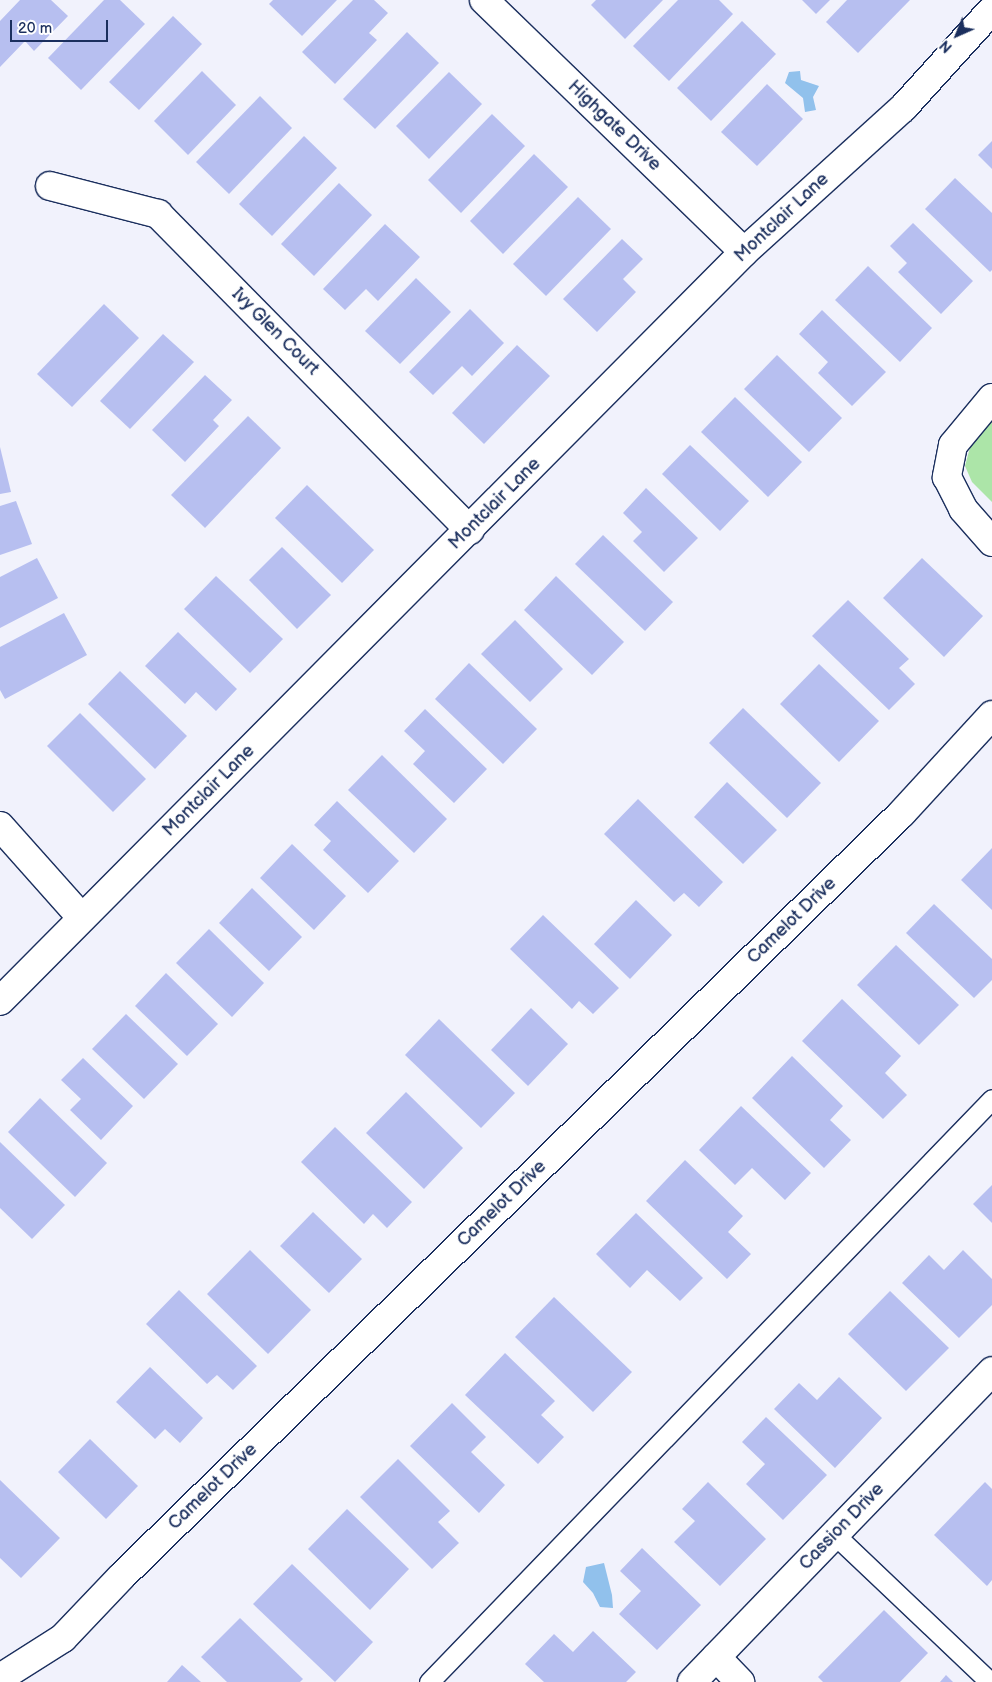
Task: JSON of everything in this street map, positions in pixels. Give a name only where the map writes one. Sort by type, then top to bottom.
[{"type":"street","name":"Highgate Drive","points":[[484,0],[744,252]]},
{"type":"street","name":"Montclair Lane","points":[[0,1000],[470,530],[744,252],[903,108],[992,10]]},
{"type":"street","name":"Ivy Glen Court","points":[[50,186],[158,214],[470,530]]},
{"type":"street","points":[[992,398],[954,446],[947,477],[964,510],[992,542]]},
{"type":"street","name":"Camelot Drive","points":[[0,1678],[63,1638],[121,1577],[902,813],[992,715]]},
{"type":"street","points":[[0,826],[82,918]]},
{"type":"street","name":"Cassion Drive","points":[[692,1682],[992,1371]]},
{"type":"street","points":[[716,1657],[740,1682]]},
{"type":"lane","points":[[429,1682],[992,1099]]},
{"type":"lane","points":[[834,1534],[990,1682]]},
{"type":"green space","points":[[992,415],[992,502],[972,482],[965,466],[972,440]]},
{"type":"water","points":[[800,71],[801,80],[819,86],[813,97],[816,110],[805,112],[803,98],[785,83],[789,72]]},
{"type":"water","points":[[604,1563],[612,1595],[613,1608],[600,1607],[593,1593],[583,1582],[586,1567]]},
{"type":"building","points":[[20,0],[51,0],[68,16],[34,51],[25,41],[0,67],[0,21]]},
{"type":"building","points":[[104,0],[120,0],[145,24],[81,90],[48,58]]},
{"type":"building","points":[[273,0],[337,0],[302,36],[269,4]]},
{"type":"building","points":[[353,0],[374,0],[388,13],[369,33],[377,40],[335,84],[302,52]]},
{"type":"building","points":[[596,0],[663,0],[625,39],[591,5]]},
{"type":"building","points":[[678,0],[719,0],[733,14],[669,81],[633,46]]},
{"type":"building","points":[[802,0],[830,0],[816,14]]},
{"type":"building","points":[[847,0],[910,0],[858,53],[826,22]]},
{"type":"building","points":[[173,16],[202,44],[139,110],[109,82]]},
{"type":"building","points":[[742,21],[776,54],[711,121],[677,88]]},
{"type":"building","points":[[407,32],[439,63],[375,129],[343,99]]},
{"type":"building","points":[[202,71],[236,105],[188,155],[154,121]]},
{"type":"building","points":[[449,72],[482,104],[429,159],[396,126]]},
{"type":"building","points":[[767,84],[803,119],[757,166],[721,132]]},
{"type":"building","points":[[260,96],[292,128],[229,194],[196,162]]},
{"type":"building","points":[[492,114],[525,146],[461,213],[428,180]]},
{"type":"building","points":[[304,136],[337,168],[272,236],[239,204]]},
{"type":"building","points":[[992,141],[992,169],[978,155]]},
{"type":"building","points":[[534,154],[568,187],[503,254],[470,221]]},
{"type":"building","points":[[955,178],[992,213],[992,270],[990,272],[925,209]]},
{"type":"building","points":[[339,183],[372,215],[314,276],[281,244]]},
{"type":"building","points":[[578,197],[611,229],[546,296],[513,264]]},
{"type":"building","points":[[913,223],[973,281],[941,314],[898,272],[907,263],[890,246]]},
{"type":"building","points":[[385,224],[420,257],[378,301],[366,289],[345,310],[323,289]]},
{"type":"building","points":[[622,239],[643,259],[623,279],[636,292],[597,332],[563,299]]},
{"type":"building","points":[[868,266],[932,328],[900,362],[835,300]]},
{"type":"building","points":[[416,278],[451,312],[400,364],[365,331]]},
{"type":"building","points":[[104,304],[139,338],[72,407],[37,374]]},
{"type":"building","points":[[470,309],[504,343],[472,376],[462,366],[433,395],[409,372]]},
{"type":"building","points":[[822,310],[886,372],[852,406],[818,373],[828,362],[799,334]]},
{"type":"building","points":[[163,334],[194,362],[130,429],[100,401]]},
{"type":"building","points":[[517,345],[550,376],[484,444],[452,413]]},
{"type":"building","points":[[777,355],[842,418],[809,452],[744,389]]},
{"type":"building","points":[[205,375],[232,400],[213,420],[219,426],[185,462],[152,430]]},
{"type":"building","points":[[735,397],[802,462],[768,497],[701,432]]},
{"type":"building","points":[[248,416],[281,448],[205,528],[171,495]]},
{"type":"building","points":[[690,445],[749,501],[720,531],[662,474]]},
{"type":"building","points":[[0,447],[11,492],[0,494]]},
{"type":"building","points":[[307,485],[374,550],[342,583],[275,518]]},
{"type":"building","points":[[646,488],[698,538],[664,572],[633,541],[642,532],[623,513]]},
{"type":"building","points":[[16,501],[32,544],[0,555],[0,506]]},
{"type":"building","points":[[603,535],[673,602],[645,631],[575,564]]},
{"type":"building","points":[[282,547],[331,595],[297,629],[249,580]]},
{"type":"building","points":[[37,558],[58,598],[0,628],[0,577]]},
{"type":"building","points":[[922,558],[983,616],[944,657],[883,598]]},
{"type":"building","points":[[216,576],[283,639],[250,673],[184,609]]},
{"type":"building","points":[[556,576],[624,642],[592,675],[524,610]]},
{"type":"building","points":[[848,600],[909,659],[899,668],[915,684],[889,710],[812,636]]},
{"type":"building","points":[[64,613],[87,655],[5,699],[0,690],[0,647]]},
{"type":"building","points":[[515,620],[563,669],[530,702],[481,654]]},
{"type":"building","points":[[178,632],[237,689],[216,711],[196,692],[185,704],[145,666]]},
{"type":"building","points":[[469,663],[537,729],[503,764],[435,699]]},
{"type":"building","points":[[819,664],[879,721],[839,762],[780,704]]},
{"type":"building","points":[[120,671],[187,736],[155,769],[88,704]]},
{"type":"building","points":[[743,708],[821,783],[787,818],[709,743]]},
{"type":"building","points":[[425,709],[487,769],[454,803],[413,764],[425,751],[404,731]]},
{"type":"building","points":[[80,713],[146,779],[113,812],[47,746]]},
{"type":"building","points":[[382,755],[447,819],[414,853],[348,790]]},
{"type":"building","points":[[727,782],[777,830],[743,864],[694,817]]},
{"type":"building","points":[[638,799],[723,882],[699,907],[684,893],[674,902],[604,834]]},
{"type":"building","points":[[337,801],[399,861],[368,893],[323,850],[331,841],[314,825]]},
{"type":"building","points":[[292,844],[346,896],[314,930],[260,878]]},
{"type":"building","points":[[992,848],[992,910],[961,880]]},
{"type":"building","points":[[252,888],[302,937],[269,971],[219,923]]},
{"type":"building","points":[[636,900],[672,935],[630,979],[594,944]]},
{"type":"building","points":[[934,904],[992,959],[992,980],[974,998],[906,933]]},
{"type":"building","points":[[543,915],[619,988],[593,1014],[579,1001],[572,1009],[510,949]]},
{"type":"building","points":[[209,929],[264,983],[232,1017],[176,963]]},
{"type":"building","points":[[896,945],[959,1005],[919,1045],[857,985]]},
{"type":"building","points":[[166,973],[218,1024],[187,1056],[135,1006]]},
{"type":"building","points":[[842,999],[901,1056],[885,1073],[907,1095],[883,1119],[802,1041]]},
{"type":"building","points":[[531,1008],[568,1044],[528,1086],[491,1050]]},
{"type":"building","points":[[126,1014],[178,1064],[144,1099],[92,1049]]},
{"type":"building","points":[[439,1019],[515,1093],[481,1128],[405,1055]]},
{"type":"building","points":[[792,1056],[843,1106],[830,1120],[851,1140],[824,1168],[752,1098]]},
{"type":"building","points":[[83,1058],[133,1106],[101,1140],[70,1110],[81,1099],[61,1080]]},
{"type":"building","points":[[406,1092],[463,1148],[424,1189],[366,1133]]},
{"type":"building","points":[[40,1098],[107,1163],[75,1197],[8,1132]]},
{"type":"building","points":[[741,1106],[811,1173],[785,1200],[752,1168],[735,1185],[699,1150]]},
{"type":"building","points":[[335,1127],[412,1202],[387,1228],[373,1214],[364,1224],[301,1162]]},
{"type":"building","points":[[0,1142],[65,1205],[32,1239],[0,1208]]},
{"type":"building","points":[[685,1160],[743,1216],[728,1232],[751,1254],[727,1279],[646,1201]]},
{"type":"building","points":[[992,1185],[992,1223],[973,1204]]},
{"type":"building","points":[[313,1212],[362,1259],[329,1293],[280,1246]]},
{"type":"building","points":[[636,1213],[703,1278],[680,1301],[647,1270],[630,1288],[596,1254]]},
{"type":"building","points":[[250,1250],[311,1310],[268,1354],[207,1294]]},
{"type":"building","points":[[963,1250],[992,1279],[992,1305],[959,1338],[902,1283],[929,1255],[944,1270]]},
{"type":"building","points":[[179,1290],[257,1366],[233,1390],[217,1375],[207,1384],[146,1324]]},
{"type":"building","points":[[890,1291],[949,1348],[906,1391],[848,1334]]},
{"type":"building","points":[[554,1297],[632,1372],[593,1412],[515,1337]]},
{"type":"building","points":[[505,1353],[555,1401],[541,1415],[564,1437],[538,1464],[465,1395]]},
{"type":"building","points":[[150,1367],[203,1418],[180,1443],[165,1429],[155,1439],[116,1402]]},
{"type":"building","points":[[839,1377],[882,1418],[835,1468],[774,1409],[799,1383],[817,1400]]},
{"type":"building","points":[[452,1403],[486,1437],[471,1452],[505,1485],[479,1513],[410,1446]]},
{"type":"building","points":[[766,1417],[827,1475],[783,1520],[746,1484],[765,1464],[742,1442]]},
{"type":"building","points":[[90,1439],[138,1486],[106,1519],[58,1472]]},
{"type":"building","points":[[398,1459],[450,1511],[438,1522],[459,1543],[432,1569],[360,1497]]},
{"type":"building","points":[[0,1480],[60,1538],[21,1578],[0,1558]]},
{"type":"building","points":[[708,1482],[766,1539],[720,1586],[674,1542],[695,1521],[682,1509]]},
{"type":"building","points":[[985,1482],[992,1489],[992,1580],[987,1586],[934,1535]]},
{"type":"building","points":[[347,1509],[409,1569],[370,1610],[308,1549]]},
{"type":"building","points":[[642,1548],[701,1605],[657,1650],[619,1614],[641,1591],[620,1571]]},
{"type":"building","points":[[292,1564],[373,1642],[335,1682],[253,1604]]},
{"type":"building","points":[[884,1610],[928,1653],[900,1682],[823,1682],[818,1677]]},
{"type":"building","points":[[240,1618],[303,1679],[300,1682],[227,1682],[201,1657]]},
{"type":"building","points":[[593,1631],[636,1672],[626,1682],[544,1682],[525,1664],[554,1634],[573,1652]]},
{"type":"building","points":[[182,1665],[201,1682],[167,1682]]},
{"type":"building","points":[[946,1675],[953,1682],[940,1682]]}]
